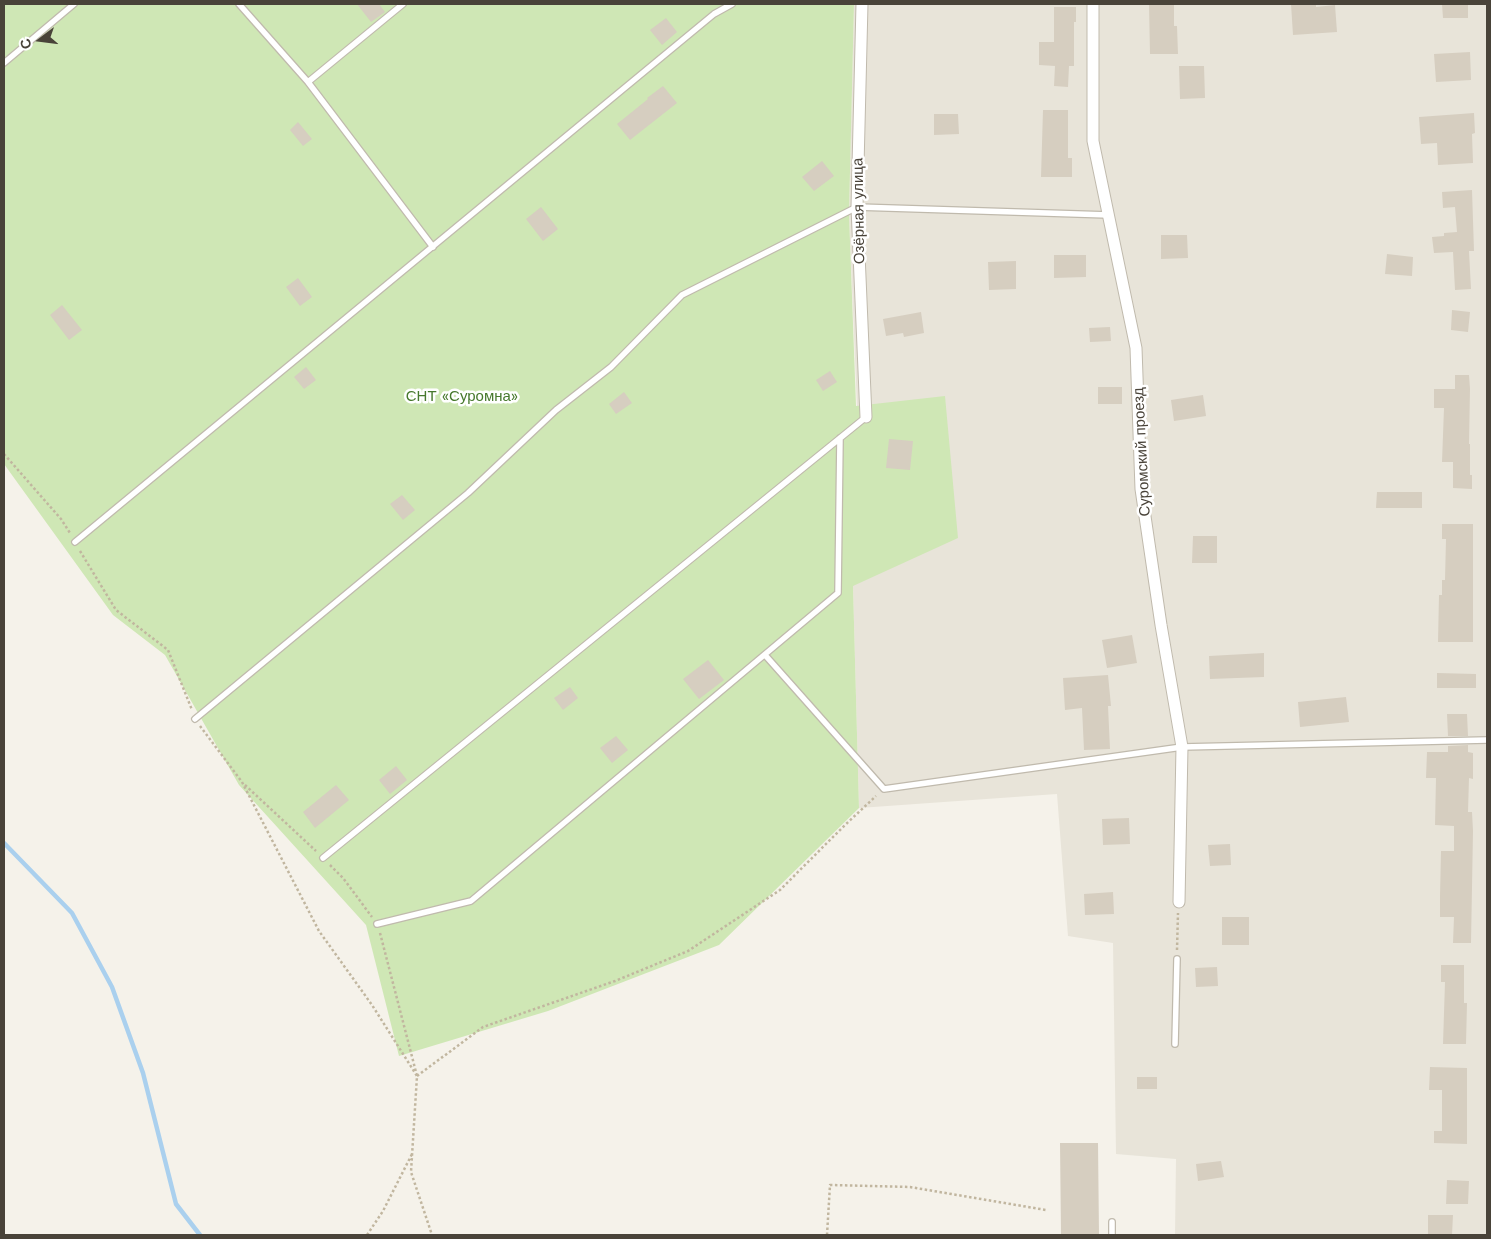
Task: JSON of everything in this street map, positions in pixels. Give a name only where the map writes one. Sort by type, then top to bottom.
[{"type":"street","name":"Озёрная улица","points":[[862,4],[857,207],[866,417]]},
{"type":"street","name":"Суромский проезд","points":[[1093,4],[1093,141],[1136,348],[1141,489],[1161,625],[1182,747],[1179,902]]},
{"type":"lane","points":[[4,63],[74,4]]},
{"type":"lane","points":[[239,4],[308,82],[433,247]]},
{"type":"lane","points":[[308,82],[402,4]]},
{"type":"lane","points":[[75,542],[714,14],[732,4]]},
{"type":"lane","points":[[195,719],[468,493],[556,410],[611,367],[682,295],[857,207],[1108,215]]},
{"type":"lane","points":[[323,858],[866,417]]},
{"type":"lane","points":[[377,924],[471,901],[838,593],[840,438]]},
{"type":"lane","points":[[765,655],[884,789],[1182,747],[1487,740]]},
{"type":"lane","points":[[1175,1044],[1177,959]]},
{"type":"lane","points":[[1112,1222],[1112,1235]]},
{"type":"path","points":[[4,454],[61,519],[116,610],[168,650],[195,719],[242,782],[319,931],[372,1005],[417,1076]]},
{"type":"path","points":[[242,782],[323,858],[342,878],[377,924],[417,1076],[411,1172],[432,1235]]},
{"type":"path","points":[[417,1076],[483,1026],[614,981],[688,951],[780,890],[845,824],[884,789]]},
{"type":"path","points":[[1177,959],[1179,902]]},
{"type":"path","points":[[367,1235],[383,1211],[412,1153]]},
{"type":"path","points":[[827,1235],[830,1185],[910,1187],[1046,1210]]},
{"type":"shaded area","points":[[854,4],[1487,4],[1487,1235],[1175,1235],[1176,1159],[1116,1154],[1113,943],[1068,936],[1057,794],[859,808],[853,586],[857,406],[849,214]]},
{"type":"green space","name":"СНТ «Суромна»","points":[[4,4],[854,4],[849,214],[856,406],[945,396],[958,538],[853,586],[859,808],[719,945],[548,1011],[399,1056],[366,925],[239,785],[165,655],[113,615],[4,464]]},
{"type":"building","points":[[357,4],[379,4],[385,12],[371,22]]},
{"type":"building","points":[[1149,4],[1174,4],[1174,26],[1177,26],[1178,54],[1150,54]]},
{"type":"building","points":[[1291,4],[1316,4],[1316,7],[1335,5],[1337,32],[1293,35]]},
{"type":"building","points":[[1442,4],[1468,4],[1468,18],[1443,18]]},
{"type":"building","points":[[1054,7],[1076,7],[1074,66],[1069,66],[1068,87],[1054,86],[1055,66],[1039,65],[1039,42],[1054,42]]},
{"type":"building","points":[[666,18],[677,32],[662,45],[650,30]]},
{"type":"building","points":[[1470,52],[1471,80],[1436,82],[1434,54]]},
{"type":"building","points":[[1179,66],[1204,66],[1205,98],[1180,99]]},
{"type":"building","points":[[663,86],[677,103],[630,140],[617,124]]},
{"type":"building","points":[[1043,110],[1068,110],[1068,158],[1072,158],[1072,177],[1041,177]]},
{"type":"building","points":[[1474,113],[1475,133],[1472,134],[1473,163],[1438,165],[1437,143],[1421,144],[1419,117]]},
{"type":"building","points":[[934,114],[958,114],[959,134],[934,135]]},
{"type":"building","points":[[298,122],[312,139],[303,146],[290,130]]},
{"type":"building","points":[[822,161],[834,176],[814,191],[802,177]]},
{"type":"building","points":[[1472,190],[1474,251],[1469,251],[1471,289],[1455,290],[1453,252],[1434,253],[1432,237],[1444,236],[1444,233],[1457,232],[1455,207],[1443,208],[1442,192]]},
{"type":"building","points":[[541,207],[558,229],[543,241],[526,219]]},
{"type":"building","points":[[1161,235],[1187,235],[1188,258],[1161,259]]},
{"type":"building","points":[[1387,254],[1413,257],[1412,276],[1385,274]]},
{"type":"building","points":[[1054,255],[1086,255],[1086,277],[1054,278]]},
{"type":"building","points":[[1016,261],[1016,289],[989,290],[988,262]]},
{"type":"building","points":[[298,278],[312,297],[300,306],[286,287]]},
{"type":"building","points":[[62,305],[82,330],[69,340],[50,315]]},
{"type":"building","points":[[1452,310],[1470,312],[1468,332],[1451,330]]},
{"type":"building","points":[[921,312],[924,333],[904,337],[903,333],[886,336],[883,319]]},
{"type":"building","points":[[1110,327],[1111,341],[1090,342],[1089,328]]},
{"type":"building","points":[[306,367],[316,380],[304,389],[294,377]]},
{"type":"building","points":[[830,371],[837,382],[823,391],[816,380]]},
{"type":"building","points":[[1455,375],[1469,375],[1469,444],[1472,489],[1453,488],[1453,462],[1442,462],[1444,408],[1434,408],[1434,389],[1455,389]]},
{"type":"building","points":[[1098,387],[1122,387],[1122,404],[1098,404]]},
{"type":"building","points":[[624,392],[632,403],[616,414],[609,404]]},
{"type":"building","points":[[1203,395],[1206,416],[1174,421],[1171,400]]},
{"type":"building","points":[[889,439],[913,441],[910,470],[886,468]]},
{"type":"building","points":[[1377,492],[1422,492],[1422,508],[1376,508]]},
{"type":"building","points":[[402,495],[415,510],[403,520],[390,504]]},
{"type":"building","points":[[1442,524],[1473,524],[1473,642],[1438,642],[1439,595],[1442,595],[1442,580],[1445,580],[1446,539],[1442,539]]},
{"type":"building","points":[[1193,536],[1217,536],[1217,563],[1192,563]]},
{"type":"building","points":[[1132,635],[1137,663],[1107,668],[1102,640]]},
{"type":"building","points":[[1264,653],[1264,677],[1210,679],[1209,656]]},
{"type":"building","points":[[708,660],[724,680],[699,699],[683,679]]},
{"type":"building","points":[[1437,673],[1476,674],[1476,688],[1437,688]]},
{"type":"building","points":[[1108,675],[1111,706],[1108,706],[1110,749],[1084,750],[1082,708],[1065,710],[1063,678]]},
{"type":"building","points":[[570,687],[578,698],[563,710],[554,698]]},
{"type":"building","points":[[1346,697],[1349,722],[1300,727],[1298,702]]},
{"type":"building","points":[[1447,714],[1467,714],[1468,736],[1448,736]]},
{"type":"building","points":[[616,736],[628,750],[612,763],[600,748]]},
{"type":"building","points":[[1468,745],[1468,752],[1473,753],[1473,779],[1469,778],[1468,812],[1472,812],[1473,831],[1471,943],[1453,943],[1454,917],[1440,917],[1440,896],[1441,851],[1454,851],[1454,826],[1435,825],[1436,778],[1426,778],[1427,752],[1448,752],[1448,746]]},
{"type":"building","points":[[396,766],[407,780],[390,794],[379,780]]},
{"type":"building","points":[[336,785],[349,800],[315,828],[303,812]]},
{"type":"building","points":[[1129,818],[1130,844],[1103,845],[1102,819]]},
{"type":"building","points":[[1230,844],[1231,865],[1210,866],[1208,845]]},
{"type":"building","points":[[1113,892],[1114,914],[1085,915],[1084,894]]},
{"type":"building","points":[[1222,917],[1249,917],[1249,945],[1222,945]]},
{"type":"building","points":[[1441,965],[1464,965],[1464,1003],[1467,1003],[1466,1044],[1443,1044],[1445,982],[1441,982]]},
{"type":"building","points":[[1217,967],[1218,986],[1196,987],[1195,968]]},
{"type":"building","points":[[1430,1067],[1467,1068],[1467,1144],[1434,1143],[1434,1131],[1442,1131],[1442,1090],[1429,1090]]},
{"type":"building","points":[[1137,1077],[1157,1077],[1157,1089],[1137,1089]]},
{"type":"building","points":[[1060,1143],[1098,1143],[1099,1235],[1061,1235]]},
{"type":"building","points":[[1221,1161],[1224,1177],[1198,1181],[1196,1164]]},
{"type":"building","points":[[1447,1180],[1469,1181],[1468,1204],[1446,1204]]},
{"type":"building","points":[[1428,1215],[1453,1215],[1452,1235],[1428,1235]]},
{"type":"waterway","points":[[4,843],[72,913],[112,987],[143,1073],[176,1204],[200,1235]]}]
